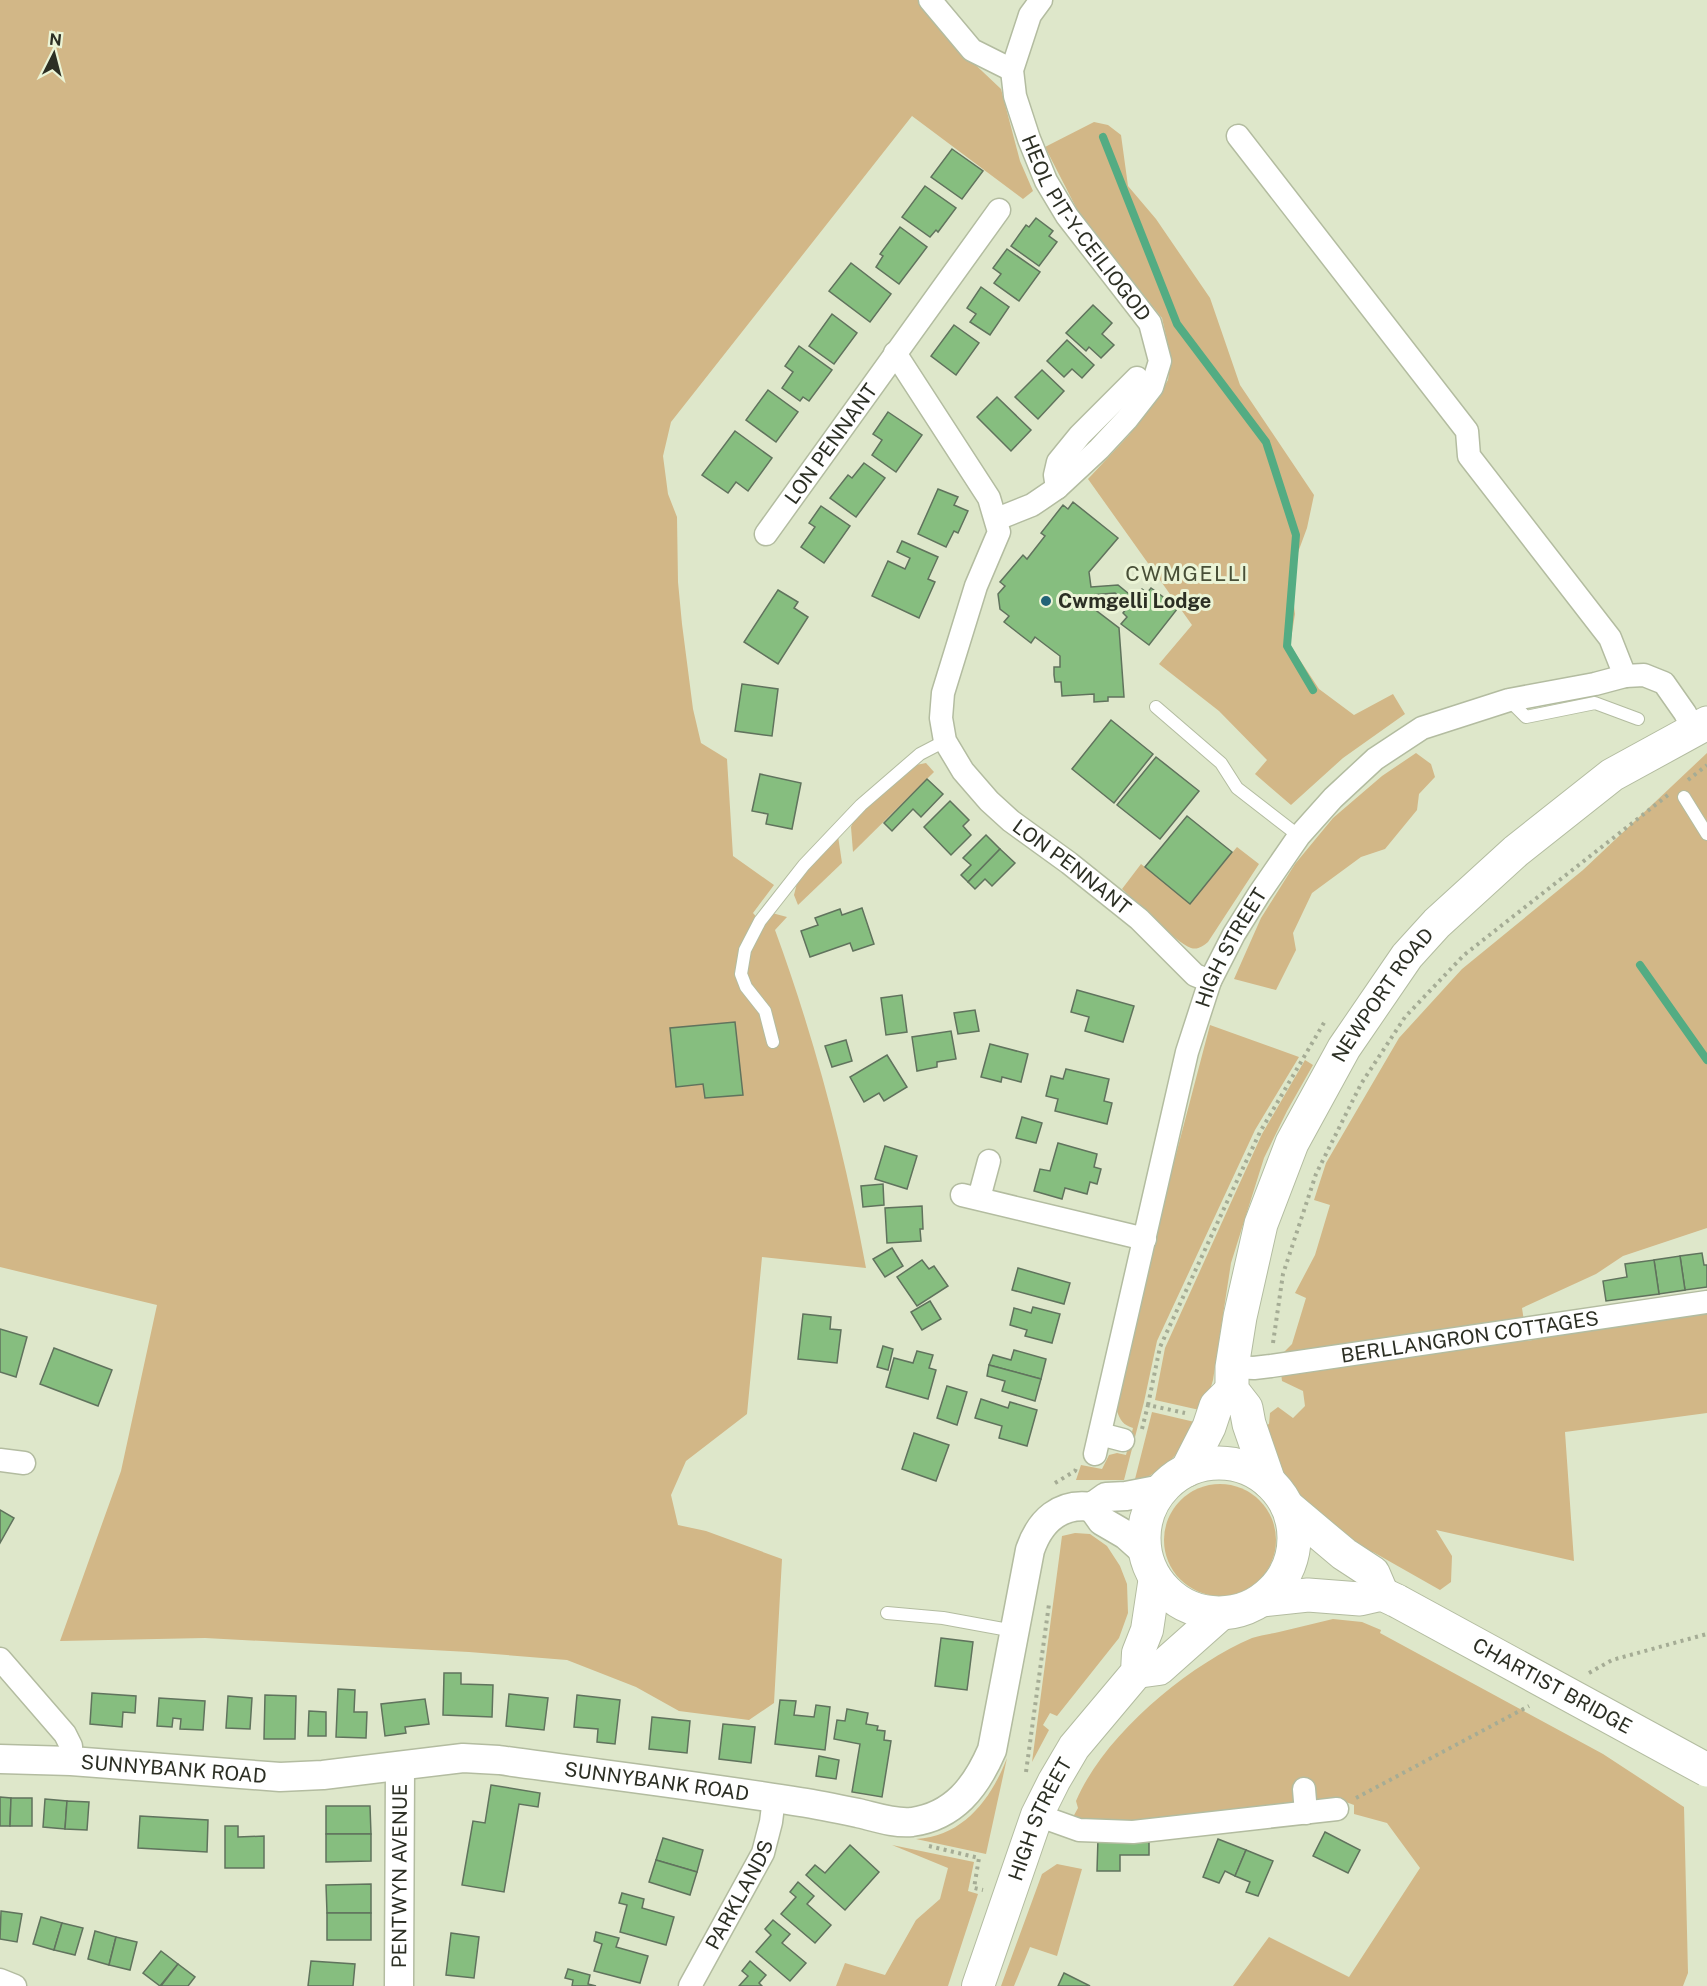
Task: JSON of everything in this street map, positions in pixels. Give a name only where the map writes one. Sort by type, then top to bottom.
[{"type":"main road","name":"NEWPORT ROAD","points":[[1232,1379],[1239,1317],[1258,1236],[1292,1143],[1344,1048],[1407,956],[1437,922],[1516,851],[1612,775],[1700,726]]},
{"type":"main road","points":[[1222,1613],[1202,1634],[1159,1670],[1137,1672],[1138,1653],[1147,1630],[1150,1565],[1144,1533],[1151,1508],[1209,1428],[1216,1406],[1232,1379]]},
{"type":"main road","points":[[1150,1565],[1162,1589],[1183,1605],[1206,1613],[1233,1613],[1257,1604],[1280,1584],[1292,1560],[1294,1519],[1279,1494],[1249,1424],[1246,1408],[1232,1379]]},
{"type":"main road","points":[[1174,1479],[1212,1463],[1226,1463],[1251,1470],[1344,1554],[1373,1573],[1389,1597],[1360,1599],[1308,1595],[1262,1600]]},
{"type":"main road","name":"CHARTIST BRIDGE","points":[[1389,1597],[1707,1770]]},
{"type":"main road","name":"HIGH STREET","points":[[978,1986],[1037,1815],[1054,1780],[1074,1747],[1137,1672]]},
{"type":"street","points":[[930,0],[972,50],[1012,70],[1030,15],[1041,0]]},
{"type":"street","name":"HEOL PIT-Y-CEILIOGOD","points":[[1012,70],[1016,96],[1046,182],[1067,216],[1150,323],[1160,361],[1152,387],[1127,419],[1057,488]]},
{"type":"street","points":[[1238,136],[1467,431],[1469,456],[1610,638],[1625,676],[1644,675],[1664,683],[1685,713],[1700,726]]},
{"type":"street","name":"LON PENNANT","points":[[766,534],[999,210]]},
{"type":"street","points":[[895,353],[989,498],[997,519],[1032,504],[1057,488],[1055,475],[1059,462],[1080,435],[1137,378]]},
{"type":"street","name":"LON PENNANT","points":[[997,519],[999,532],[976,586],[943,693],[941,718],[945,741],[963,771],[989,801],[1011,821],[1132,913],[1195,975],[1210,981]]},
{"type":"street","name":"HIGH STREET","points":[[1131,1439],[1097,1444],[1187,1052],[1210,981],[1234,934],[1259,894],[1299,836],[1333,798],[1375,759],[1422,728],[1509,700],[1625,676]]},
{"type":"street","points":[[989,1161],[970,1197],[1145,1239]]},
{"type":"street","name":"BERLLANGRON COTTAGES","points":[[1232,1379],[1271,1366],[1707,1302]]},
{"type":"street","points":[[0,1460],[24,1463]]},
{"type":"street","name":"SUNNYBANK ROAD","points":[[0,1759],[71,1761],[280,1777],[323,1775],[463,1758],[499,1760],[774,1798],[907,1822],[944,1811],[967,1794],[982,1774],[992,1750],[1030,1550],[1041,1526],[1047,1519],[1064,1509],[1074,1506],[1092,1507],[1106,1497],[1126,1496],[1174,1479]]},
{"type":"street","points":[[1092,1507],[1102,1521],[1126,1535],[1150,1565]]},
{"type":"street","points":[[0,1659],[65,1734],[71,1746],[71,1761]]},
{"type":"street","name":"PENTWYN AVENUE","points":[[399,1986],[400,1766]]},
{"type":"street","points":[[1304,1789],[1306,1813]]},
{"type":"street","name":"PARKLANDS","points":[[690,1986],[763,1853],[774,1798]]},
{"type":"street","points":[[1037,1815],[1079,1830],[1134,1832],[1337,1809]]},
{"type":"street","points":[[0,1980],[15,1986]]},
{"type":"lane","points":[[1509,700],[1526,717],[1595,703],[1638,719]]},
{"type":"lane","points":[[1156,707],[1221,764],[1237,788],[1299,836]]},
{"type":"lane","points":[[773,1042],[765,1011],[746,987],[741,974],[745,950],[766,911],[804,865],[861,805],[920,754],[945,741]]},
{"type":"lane","points":[[1682,792],[1707,834]]},
{"type":"lane","points":[[887,1613],[943,1618],[1014,1631]]},
{"type":"path","points":[[1682,792],[1707,765]]},
{"type":"path","points":[[1271,1349],[1283,1274],[1316,1174],[1362,1084],[1406,1017],[1464,956],[1670,794]]},
{"type":"path","points":[[1131,1439],[1148,1405],[1192,1415]]},
{"type":"path","points":[[1025,1780],[1050,1599]]},
{"type":"path","points":[[1581,1677],[1612,1660],[1707,1634]]},
{"type":"path","points":[[1337,1809],[1530,1706]]},
{"type":"path","points":[[940,1848],[979,1858],[974,1888],[992,1891]]},
{"type":"shaded area","points":[[0,0],[930,0],[964,54],[1001,89],[1020,161],[1033,191],[1023,199],[912,116],[671,422],[663,456],[668,494],[677,517],[678,582],[682,624],[693,709],[701,743],[727,759],[733,856],[774,885],[753,913],[760,921],[772,913],[787,917],[775,930],[790,971],[828,1097],[849,1182],[866,1268],[762,1257],[747,1414],[686,1461],[671,1495],[678,1525],[706,1531],[782,1559],[774,1703],[749,1720],[679,1711],[636,1687],[567,1660],[469,1652],[205,1638],[60,1641],[121,1471],[157,1305],[0,1267]]},
{"type":"shaded area","points":[[1094,122],[1108,125],[1121,135],[1128,186],[1156,219],[1210,298],[1240,385],[1314,495],[1307,528],[1290,574],[1295,614],[1290,645],[1319,689],[1354,715],[1393,694],[1405,714],[1343,758],[1291,805],[1255,774],[1267,760],[1219,711],[1159,664],[1192,625],[1088,479],[1129,435],[1159,395],[1168,380],[1171,358],[1162,318],[1083,221],[1045,147]]},
{"type":"shaded area","points":[[1416,753],[1431,764],[1435,777],[1419,794],[1417,810],[1385,849],[1361,857],[1312,893],[1293,933],[1296,950],[1276,990],[1234,979],[1261,918],[1295,864],[1333,818],[1382,776]]},
{"type":"shaded area","points":[[1707,753],[1707,1228],[1623,1256],[1596,1274],[1522,1308],[1527,1341],[1707,1308],[1707,1413],[1565,1432],[1574,1561],[1436,1530],[1452,1556],[1451,1582],[1440,1590],[1373,1552],[1368,1559],[1301,1498],[1282,1471],[1264,1426],[1269,1424],[1270,1413],[1278,1407],[1293,1418],[1305,1406],[1303,1391],[1282,1381],[1279,1357],[1292,1344],[1306,1298],[1295,1293],[1315,1255],[1330,1205],[1314,1200],[1326,1163],[1399,1038],[1462,969],[1583,870]]},
{"type":"shaded area","points":[[926,763],[934,772],[853,852],[851,827],[855,817],[916,765]]},
{"type":"shaded area","points":[[838,836],[842,863],[798,905],[794,895],[797,883]]},
{"type":"shaded area","points":[[1237,847],[1259,864],[1208,942],[1198,948],[1191,948],[1176,938],[1122,889],[1141,864],[1190,903]]},
{"type":"shaded area","points":[[1210,1025],[1299,1057],[1255,1130],[1157,1341],[1124,1480],[1076,1480],[1081,1465],[1102,1469],[1109,1455],[1117,1453],[1126,1455],[1133,1428],[1122,1422],[1117,1411],[1168,1185]]},
{"type":"shaded area","points":[[1305,1060],[1313,1065],[1264,1158],[1231,1263],[1213,1380],[1204,1411],[1155,1400],[1165,1348],[1262,1134]]},
{"type":"shaded area","points":[[1152,1412],[1199,1423],[1172,1459],[1156,1472],[1134,1483]]},
{"type":"shaded area","points":[[1220,1484],[1242,1488],[1260,1500],[1272,1518],[1276,1540],[1272,1562],[1260,1580],[1242,1592],[1220,1596],[1198,1592],[1180,1580],[1168,1562],[1164,1540],[1168,1518],[1180,1500],[1198,1488]]},
{"type":"shaded area","points":[[1075,1533],[1090,1534],[1107,1546],[1120,1566],[1127,1584],[1128,1613],[1119,1638],[1057,1716],[1050,1713],[1043,1725],[1049,1730],[1032,1762],[1062,1536]]},
{"type":"shaded area","points":[[1333,1619],[1362,1622],[1381,1630],[1380,1633],[1603,1754],[1684,1807],[1688,1973],[1683,1986],[1233,1986],[1269,1937],[1349,1977],[1420,1868],[1387,1823],[1354,1814],[1354,1805],[1338,1799],[1137,1821],[1094,1823],[1073,1817],[1078,1808],[1076,1801],[1089,1776],[1106,1752],[1150,1705],[1175,1684],[1227,1650],[1252,1638]]},
{"type":"shaded area","points":[[1007,1758],[986,1854],[916,1839],[948,1831],[962,1823],[984,1801],[993,1788]]},
{"type":"shaded area","points":[[892,1845],[974,1862],[968,1891],[978,1894],[948,1986],[836,1986],[845,1963],[885,1975],[916,1920],[940,1899],[948,1868]]},
{"type":"shaded area","points":[[1057,1864],[1082,1869],[1057,1956],[1030,1947],[1014,1986],[1001,1986],[1042,1874]]},
{"type":"building","points":[[952,149],[983,171],[962,199],[931,177]]},
{"type":"building","points":[[925,186],[956,208],[938,232],[936,230],[930,237],[902,217]]},
{"type":"building","points":[[1036,218],[1053,231],[1049,236],[1057,242],[1039,266],[1011,246],[1026,225],[1029,227]]},
{"type":"building","points":[[900,227],[927,247],[899,284],[876,267],[883,256],[880,254]]},
{"type":"building","points":[[1007,249],[1040,272],[1019,301],[994,283],[1001,274],[993,268]]},
{"type":"building","points":[[851,263],[891,294],[870,322],[829,291]]},
{"type":"building","points":[[981,287],[1009,307],[990,335],[970,322],[976,314],[967,308]]},
{"type":"building","points":[[1093,305],[1112,323],[1102,334],[1114,345],[1101,358],[1089,347],[1086,351],[1066,333]]},
{"type":"building","points":[[832,314],[857,333],[834,364],[809,346]]},
{"type":"building","points":[[954,325],[979,343],[956,375],[931,356]]},
{"type":"building","points":[[1067,340],[1094,365],[1082,378],[1072,369],[1064,377],[1047,361]]},
{"type":"building","points":[[799,346],[832,370],[809,401],[803,397],[800,401],[782,388],[793,372],[785,366]]},
{"type":"building","points":[[1042,370],[1064,391],[1038,419],[1015,397]]},
{"type":"building","points":[[768,390],[798,412],[776,442],[746,420]]},
{"type":"building","points":[[997,397],[1031,430],[1011,451],[977,417]]},
{"type":"building","points":[[888,412],[922,435],[896,472],[872,455],[882,440],[873,434]]},
{"type":"building","points":[[735,431],[772,458],[748,491],[736,482],[728,493],[702,475]]},
{"type":"building","points":[[864,463],[885,478],[856,517],[830,498],[848,475],[852,478]]},
{"type":"building","points":[[938,489],[958,497],[954,505],[968,511],[958,533],[954,531],[946,547],[918,534]]},
{"type":"building","name":"Cwmgelli Lodge","points":[[1073,502],[1118,538],[1089,572],[1091,587],[1118,585],[1134,598],[1142,589],[1147,593],[1151,588],[1178,608],[1149,645],[1121,624],[1127,617],[1123,613],[1129,605],[1115,593],[1091,595],[1093,608],[1119,628],[1124,697],[1108,697],[1108,701],[1094,702],[1094,694],[1062,696],[1061,682],[1055,682],[1054,675],[1054,667],[1060,667],[1060,656],[1035,637],[1031,643],[1004,622],[1009,616],[1000,609],[998,594],[1005,586],[1000,582],[1023,555],[1027,559],[1045,536],[1041,533],[1063,505],[1068,509]]},
{"type":"building","points":[[821,506],[850,526],[824,563],[801,547],[815,527],[809,523]]},
{"type":"building","points":[[902,541],[938,557],[928,579],[935,582],[919,618],[872,596],[888,561],[905,569],[910,558],[897,552]]},
{"type":"building","points":[[778,590],[798,602],[794,608],[808,617],[778,664],[744,642]]},
{"type":"building","points":[[742,684],[778,689],[772,736],[735,731]]},
{"type":"building","points":[[1111,720],[1153,754],[1114,803],[1072,769]]},
{"type":"building","points":[[1156,757],[1199,791],[1160,839],[1117,805]]},
{"type":"building","points":[[760,774],[801,783],[792,829],[766,824],[768,814],[752,811]]},
{"type":"building","points":[[927,779],[943,794],[921,817],[913,809],[892,831],[884,823]]},
{"type":"building","points":[[950,801],[969,820],[963,826],[971,835],[951,855],[924,827]]},
{"type":"building","points":[[1187,816],[1232,852],[1190,904],[1145,867]]},
{"type":"building","points":[[986,835],[1000,849],[968,882],[961,875],[971,865],[963,858]]},
{"type":"building","points":[[1000,849],[1015,863],[992,886],[985,879],[975,889],[968,882]]},
{"type":"building","points":[[862,908],[874,944],[853,951],[850,943],[810,957],[801,931],[818,925],[815,918],[840,909],[842,915]]},
{"type":"building","points":[[1077,990],[1134,1006],[1123,1042],[1085,1031],[1089,1017],[1071,1012]]},
{"type":"building","points":[[902,995],[907,1032],[886,1035],[881,998]]},
{"type":"building","points":[[975,1010],[979,1031],[958,1034],[954,1013]]},
{"type":"building","points":[[735,1022],[743,1095],[705,1098],[703,1084],[676,1087],[670,1028]]},
{"type":"building","points":[[951,1031],[956,1059],[937,1062],[937,1067],[917,1071],[912,1037]]},
{"type":"building","points":[[846,1040],[852,1061],[832,1067],[825,1046]]},
{"type":"building","points":[[990,1044],[1028,1054],[1021,1082],[1002,1077],[1001,1082],[981,1077]]},
{"type":"building","points":[[887,1055],[907,1087],[884,1101],[879,1093],[864,1102],[850,1077]]},
{"type":"building","points":[[1066,1069],[1109,1079],[1104,1101],[1112,1103],[1107,1124],[1055,1111],[1058,1099],[1046,1096],[1051,1076],[1063,1079]]},
{"type":"building","points":[[1022,1117],[1042,1123],[1036,1143],[1016,1138]]},
{"type":"building","points":[[1058,1143],[1097,1154],[1094,1167],[1101,1169],[1097,1184],[1090,1182],[1087,1194],[1065,1188],[1062,1199],[1034,1191],[1040,1169],[1050,1171]]},
{"type":"building","points":[[885,1146],[917,1156],[907,1189],[875,1179]]},
{"type":"building","points":[[883,1184],[884,1205],[863,1207],[861,1186]]},
{"type":"building","points":[[922,1206],[921,1241],[887,1243],[885,1208]]},
{"type":"building","points":[[892,1248],[903,1266],[885,1277],[873,1259]]},
{"type":"building","points":[[1702,1253],[1704,1265],[1707,1265],[1707,1287],[1685,1290],[1680,1256]]},
{"type":"building","points":[[1680,1256],[1685,1290],[1659,1294],[1654,1260]]},
{"type":"building","points":[[922,1260],[929,1269],[934,1266],[948,1286],[917,1306],[897,1277]]},
{"type":"building","points":[[1654,1260],[1659,1294],[1606,1301],[1603,1281],[1627,1277],[1625,1264]]},
{"type":"building","points":[[1018,1268],[1070,1283],[1064,1304],[1012,1290]]},
{"type":"building","points":[[930,1301],[941,1319],[922,1330],[911,1312]]},
{"type":"building","points":[[1033,1307],[1060,1314],[1052,1343],[1025,1336],[1027,1330],[1010,1325],[1014,1308],[1031,1313]]},
{"type":"building","points":[[803,1314],[831,1317],[830,1329],[841,1330],[837,1363],[798,1359]]},
{"type":"building","points":[[0,1329],[27,1337],[16,1377],[0,1372]]},
{"type":"building","points":[[883,1346],[893,1349],[888,1370],[877,1367]]},
{"type":"building","points":[[54,1348],[112,1370],[98,1406],[40,1384]]},
{"type":"building","points":[[1014,1350],[1046,1359],[1041,1379],[989,1365],[993,1355],[1011,1360]]},
{"type":"building","points":[[917,1351],[933,1355],[929,1368],[936,1370],[928,1399],[886,1387],[894,1358],[913,1363]]},
{"type":"building","points":[[989,1365],[1041,1379],[1035,1401],[1002,1391],[1005,1381],[987,1376]]},
{"type":"building","points":[[947,1386],[967,1392],[957,1425],[937,1418]]},
{"type":"building","points":[[981,1399],[1008,1408],[1010,1402],[1037,1410],[1027,1446],[999,1438],[1002,1426],[975,1418]]},
{"type":"building","points":[[914,1433],[949,1445],[936,1481],[902,1469]]},
{"type":"building","points":[[0,1510],[14,1518],[0,1543]]},
{"type":"building","points":[[941,1638],[973,1642],[967,1690],[935,1686]]},
{"type":"building","points":[[444,1673],[461,1673],[461,1684],[493,1685],[492,1717],[443,1715]]},
{"type":"building","points":[[338,1689],[355,1690],[354,1712],[367,1712],[366,1738],[336,1737]]},
{"type":"building","points":[[92,1693],[136,1696],[135,1713],[123,1712],[122,1727],[90,1724]]},
{"type":"building","points":[[509,1694],[548,1698],[544,1730],[506,1726]]},
{"type":"building","points":[[265,1695],[296,1696],[295,1739],[264,1739]]},
{"type":"building","points":[[577,1695],[620,1700],[615,1744],[597,1742],[598,1729],[574,1727]]},
{"type":"building","points":[[228,1696],[252,1698],[250,1729],[226,1728]]},
{"type":"building","points":[[159,1698],[205,1701],[203,1730],[180,1729],[181,1719],[173,1718],[172,1727],[157,1726]]},
{"type":"building","points":[[425,1699],[429,1724],[405,1727],[406,1733],[385,1736],[381,1704]]},
{"type":"building","points":[[780,1700],[796,1701],[794,1715],[814,1717],[816,1705],[830,1707],[825,1750],[775,1744]]},
{"type":"building","points":[[847,1709],[868,1713],[866,1724],[878,1726],[877,1730],[885,1731],[884,1740],[891,1741],[882,1797],[852,1792],[860,1744],[834,1739],[837,1720],[845,1721]]},
{"type":"building","points":[[309,1711],[326,1712],[326,1736],[308,1736]]},
{"type":"building","points":[[652,1717],[690,1721],[687,1753],[649,1749]]},
{"type":"building","points":[[723,1724],[755,1727],[751,1763],[719,1759]]},
{"type":"building","points":[[819,1756],[839,1760],[836,1779],[816,1776]]},
{"type":"building","points":[[491,1785],[540,1793],[538,1807],[519,1804],[504,1892],[462,1885],[473,1821],[485,1823]]},
{"type":"building","points":[[0,1797],[11,1798],[10,1826],[0,1826]]},
{"type":"building","points":[[11,1798],[32,1798],[32,1826],[10,1826]]},
{"type":"building","points":[[45,1799],[67,1801],[65,1829],[43,1827]]},
{"type":"building","points":[[67,1801],[89,1802],[87,1830],[65,1829]]},
{"type":"building","points":[[326,1806],[370,1806],[371,1834],[326,1834]]},
{"type":"building","points":[[140,1816],[208,1820],[207,1852],[138,1848]]},
{"type":"building","points":[[225,1826],[238,1826],[238,1837],[264,1836],[264,1868],[225,1868]]},
{"type":"building","points":[[1325,1832],[1360,1850],[1348,1873],[1313,1856]]},
{"type":"building","points":[[326,1834],[371,1834],[371,1861],[326,1862]]},
{"type":"building","points":[[663,1838],[703,1850],[697,1872],[656,1860]]},
{"type":"building","points":[[1098,1838],[1149,1839],[1149,1855],[1120,1855],[1120,1871],[1097,1871]]},
{"type":"building","points":[[1218,1839],[1246,1850],[1235,1876],[1225,1871],[1219,1883],[1203,1877]]},
{"type":"building","points":[[850,1845],[879,1872],[845,1910],[806,1875],[815,1865],[825,1873]]},
{"type":"building","points":[[1246,1850],[1273,1861],[1258,1896],[1246,1892],[1250,1882],[1235,1876]]},
{"type":"building","points":[[656,1860],[697,1872],[690,1895],[649,1882]]},
{"type":"building","points":[[798,1882],[814,1896],[807,1904],[831,1925],[815,1943],[781,1914],[796,1897],[790,1892]]},
{"type":"building","points":[[371,1884],[371,1913],[327,1913],[326,1885]]},
{"type":"building","points":[[622,1893],[644,1899],[642,1908],[674,1917],[666,1945],[620,1932],[627,1905],[619,1903]]},
{"type":"building","points":[[1,1911],[22,1914],[17,1942],[0,1939]]},
{"type":"building","points":[[327,1913],[371,1913],[371,1940],[327,1940]]},
{"type":"building","points":[[41,1917],[62,1923],[54,1950],[33,1944]]},
{"type":"building","points":[[773,1920],[790,1934],[782,1943],[806,1963],[790,1981],[756,1952],[771,1935],[765,1929]]},
{"type":"building","points":[[62,1923],[83,1928],[75,1955],[54,1950]]},
{"type":"building","points":[[95,1931],[116,1937],[109,1965],[88,1959]]},
{"type":"building","points":[[596,1932],[619,1938],[616,1947],[648,1956],[640,1983],[594,1971],[602,1944],[594,1941]]},
{"type":"building","points":[[451,1933],[479,1937],[474,1978],[446,1975]]},
{"type":"building","points":[[116,1937],[137,1942],[130,1970],[109,1965]]},
{"type":"building","points":[[161,1951],[178,1964],[160,1986],[143,1973]]},
{"type":"building","points":[[311,1961],[355,1964],[353,1986],[308,1986]]},
{"type":"building","points":[[750,1961],[766,1975],[759,1983],[762,1986],[739,1986],[748,1976],[742,1971]]},
{"type":"building","points":[[178,1964],[195,1977],[188,1986],[161,1986]]},
{"type":"building","points":[[568,1969],[590,1975],[588,1984],[596,1986],[572,1986],[573,1980],[565,1978]]},
{"type":"building","points":[[1064,1973],[1090,1986],[1058,1986]]},
{"type":"waterway","points":[[1103,137],[1177,324],[1266,442],[1296,535],[1287,646],[1313,690]]},
{"type":"waterway","points":[[1640,965],[1707,1060]]},
{"type":"place","name":"Cwmgelli Lodge","points":[[1046,601]]},
{"type":"district","name":"CWMGELLI","points":[[1187,573]]}]
